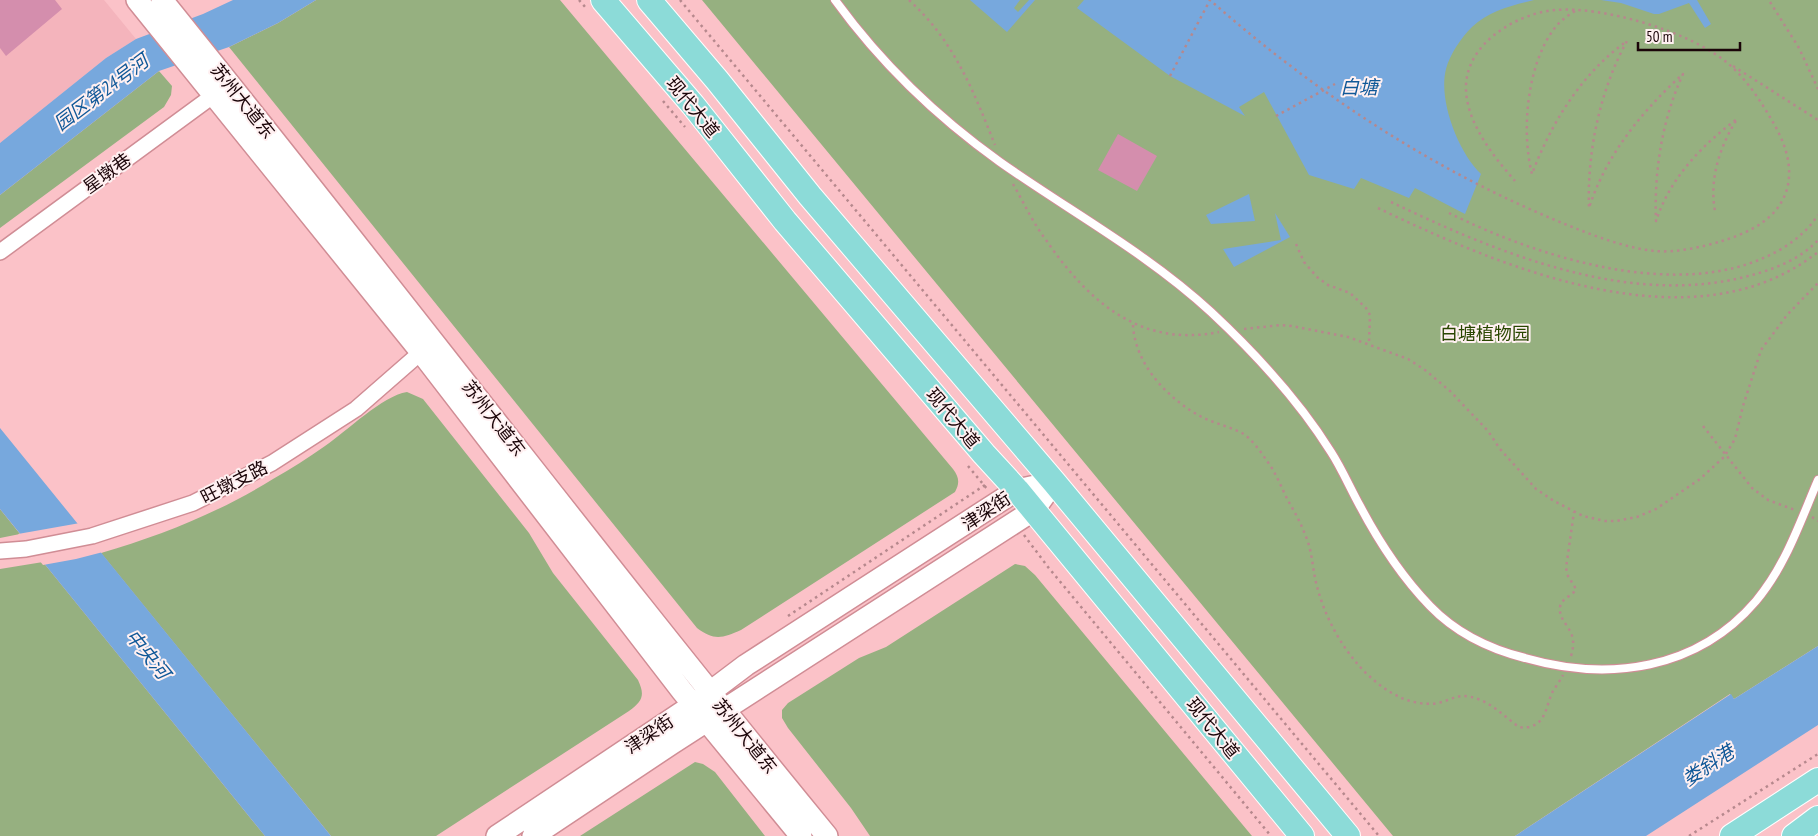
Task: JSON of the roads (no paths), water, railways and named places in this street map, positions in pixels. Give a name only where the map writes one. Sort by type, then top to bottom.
[{"type":"main road","name":"苏州大道东","points":[[137,0],[169,24],[427,346],[715,716],[827,836]]},
{"type":"main road","name":"苏州大道东","points":[[162,0],[169,24]]},
{"type":"main road","name":"现代大道","points":[[649,0],[717,80],[817,204],[1054,482],[1348,836]]},
{"type":"main road","name":"现代大道","points":[[597,8],[692,105],[784,221],[984,454],[1008,497],[1302,836]]},
{"type":"main road","name":"苏州大道东","points":[[198,60],[214,95],[427,346]]},
{"type":"main road","name":"津梁街","points":[[497,836],[701,699],[746,665],[1008,497],[1054,482]]},
{"type":"main road","name":"津梁街","points":[[533,836],[1024,516],[1054,482]]},
{"type":"main road","name":"苏州大道东","points":[[715,716],[801,836]]},
{"type":"main road","points":[[1732,836],[1818,780]]},
{"type":"main road","points":[[1794,836],[1818,818]]},
{"type":"street","name":"星墩巷","points":[[0,252],[214,95]]},
{"type":"street","name":"旺墩支路","points":[[0,551],[26,549],[92,536],[193,503],[272,463],[356,408],[427,346]]},
{"type":"lane","points":[[835,0],[864,37],[904,81],[948,121],[1003,164],[1149,261],[1230,330],[1279,382],[1310,421],[1338,464],[1384,547],[1404,576],[1435,611],[1459,630],[1485,644],[1528,659],[1567,667],[1596,670],[1640,667],[1678,656],[1709,641],[1740,617],[1770,583],[1783,562],[1818,480]]},
{"type":"water","name":"园区第24号河","points":[[233,0],[316,0],[278,23],[229,47],[159,71],[0,195],[0,143],[106,58],[136,39],[203,14]]},
{"type":"water","points":[[970,0],[1020,0],[1014,8],[1018,12],[1029,0],[1035,0],[1007,32]]},
{"type":"water","name":"白塘","points":[[1084,0],[1534,0],[1501,9],[1478,21],[1460,41],[1446,69],[1445,95],[1452,125],[1465,153],[1481,174],[1465,214],[1415,188],[1409,198],[1361,178],[1354,189],[1309,175],[1264,92],[1239,107],[1245,116],[1170,76],[1077,8]]},
{"type":"water","points":[[1601,0],[1697,0],[1711,24],[1705,28],[1689,3],[1654,14],[1621,3]]},
{"type":"water","points":[[1249,194],[1255,221],[1211,224],[1206,215]]},
{"type":"water","points":[[1275,213],[1290,237],[1234,267],[1223,249],[1281,240]]},
{"type":"water","name":"中央河","points":[[0,428],[331,836],[265,836],[0,509]]},
{"type":"water","name":"娄斜港","points":[[1818,646],[1818,725],[1646,836],[1515,836],[1731,694],[1734,699]]},
{"type":"park label","name":"白塘植物园","points":[[1485,333]]}]
